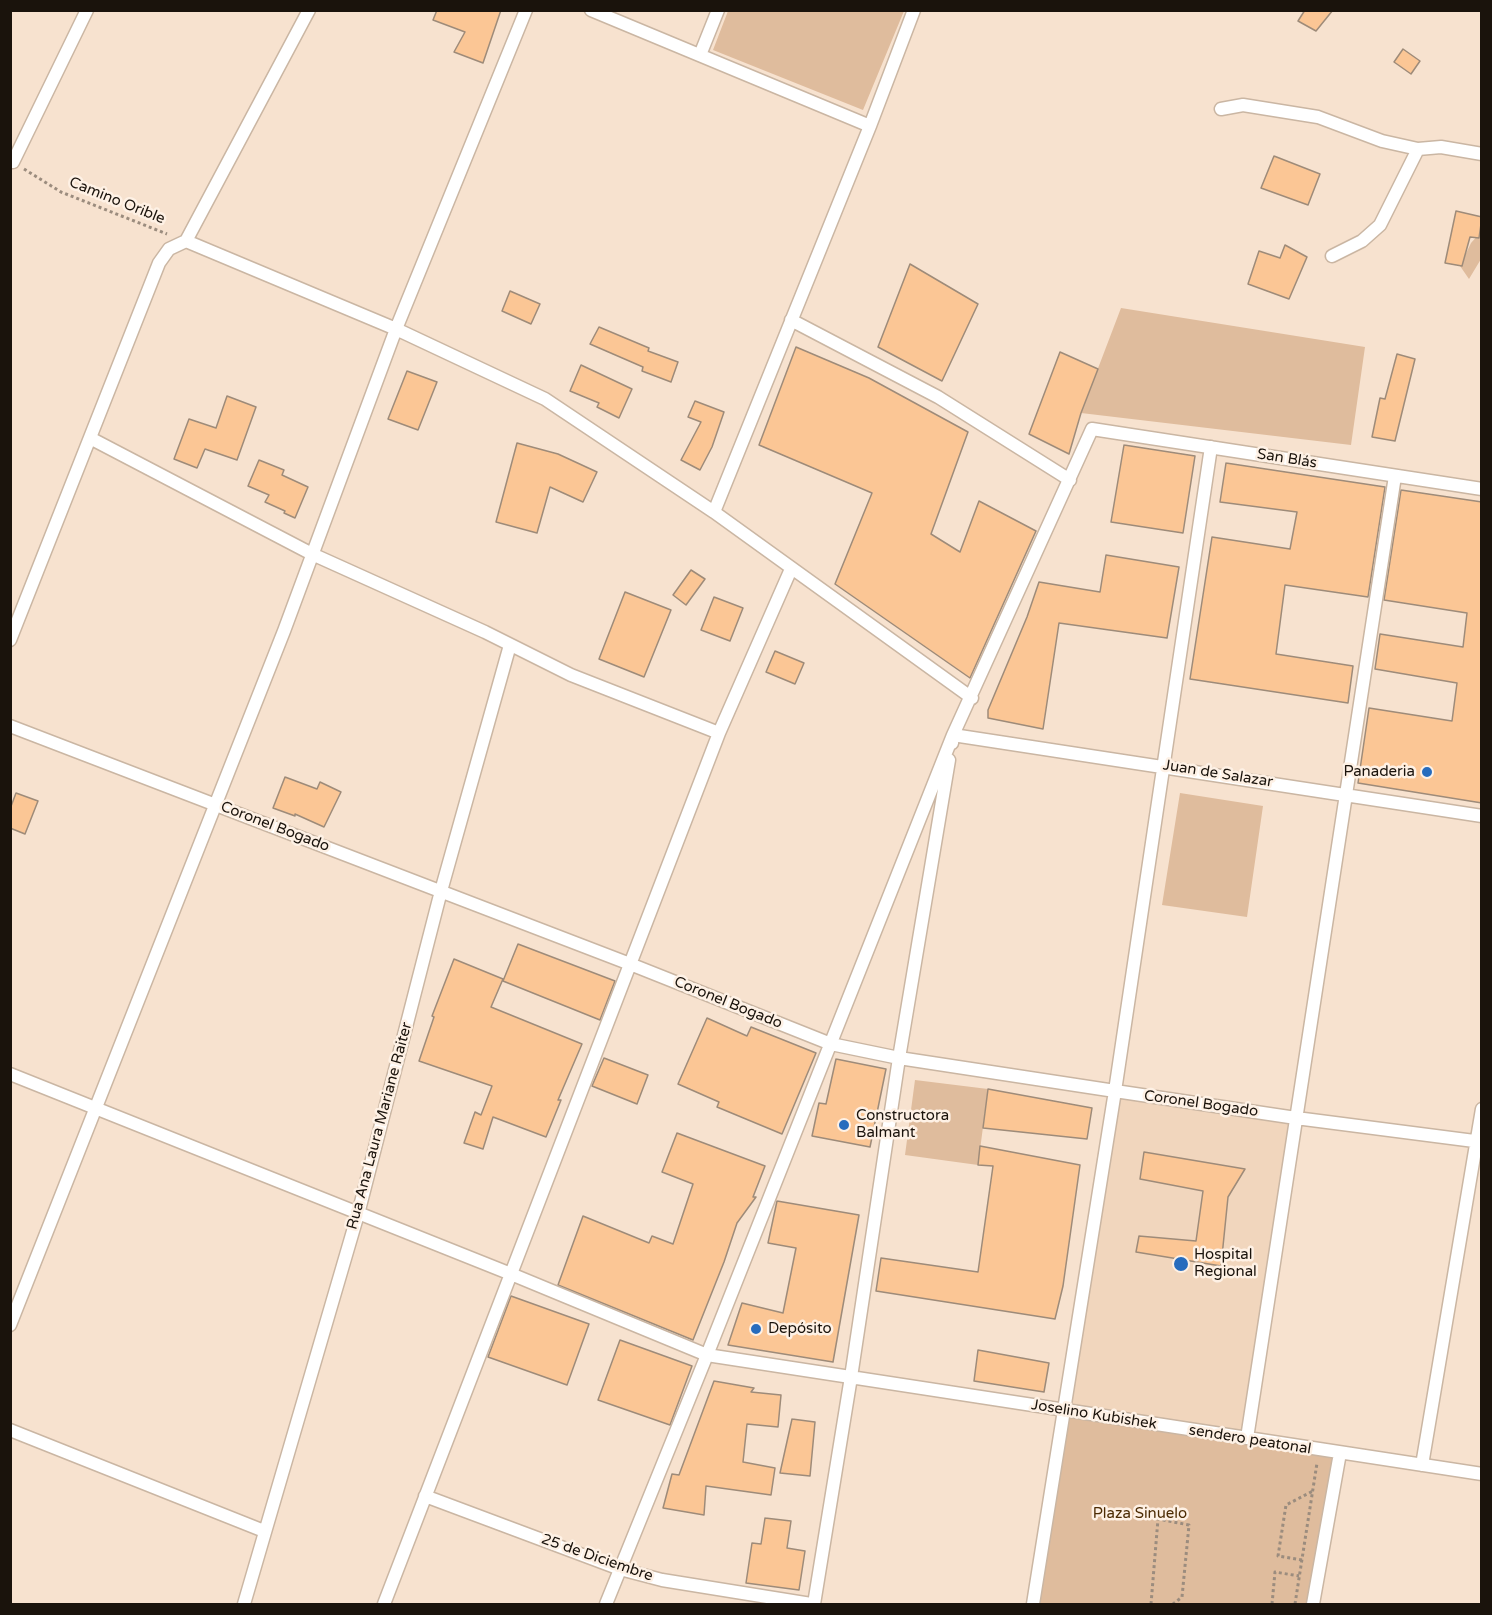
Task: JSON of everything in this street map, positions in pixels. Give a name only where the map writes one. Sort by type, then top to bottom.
[{"type":"street","points":[[13,162],[87,10]]},
{"type":"street","points":[[10,640],[159,262],[169,249],[186,241],[309,10]]},
{"type":"street","points":[[10,1325],[284,631],[396,329],[526,10]]},
{"type":"street","points":[[591,10],[870,126]]},
{"type":"street","points":[[700,55],[718,10]]},
{"type":"street","points":[[714,512],[870,126],[914,10]]},
{"type":"street","points":[[1221,109],[1243,105],[1318,117],[1382,141],[1418,148],[1441,147],[1482,154]]},
{"type":"street","points":[[1332,256],[1362,241],[1380,225],[1418,148]]},
{"type":"street","points":[[186,241],[396,329],[545,399],[714,512],[972,698]]},
{"type":"street","points":[[606,1605],[953,735],[972,698],[1070,480],[938,397],[791,320]]},
{"type":"street","name":"San Blás","points":[[1070,480],[1092,429],[1482,489]]},
{"type":"street","points":[[90,438],[312,554],[571,675],[719,733]]},
{"type":"street","points":[[1033,1605],[1115,1091],[1212,447]]},
{"type":"street","points":[[1247,1438],[1395,476]]},
{"type":"street","points":[[384,1605],[719,733],[791,569]]},
{"type":"street","name":"Rua Ana Laura Mariane Raiter","points":[[244,1605],[358,1214],[441,891],[510,645]]},
{"type":"street","name":"Coronel Bogado","points":[[10,726],[630,964],[831,1044],[899,1058],[1115,1091],[1296,1118],[1479,1141]]},
{"type":"street","points":[[813,1605],[851,1377],[899,1058],[953,735]]},
{"type":"street","name":"Juan de Salazar","points":[[953,735],[1482,816]]},
{"type":"street","name":"Joselino Kubishek","points":[[10,1074],[511,1274],[707,1355],[1482,1474]]},
{"type":"street","points":[[1422,1465],[1479,1141],[1482,1109]]},
{"type":"street","points":[[10,1430],[264,1531]]},
{"type":"street","points":[[1314,1605],[1340,1453]]},
{"type":"street","name":"25 de Diciembre","points":[[425,1496],[620,1569],[662,1580],[813,1605]]},
{"type":"path","name":"Camino Orible","points":[[13,162],[61,192],[186,241]]},
{"type":"path","name":"sendero peatonal","points":[[1294,1605],[1317,1462]]},
{"type":"path","points":[[1302,1560],[1278,1556],[1286,1505],[1313,1491]]},
{"type":"path","points":[[1151,1605],[1158,1519],[1189,1525],[1182,1597],[1173,1605]]},
{"type":"path","points":[[1272,1605],[1275,1572],[1299,1576]]},
{"type":"shaded area","name":"Hospital Regional","points":[[1115,1091],[1296,1118],[1247,1438],[1064,1410]]},
{"type":"green space","points":[[728,10],[904,11],[863,110],[713,50]]},
{"type":"green space","points":[[1480,233],[1481,259],[1469,279],[1460,266],[1471,243]]},
{"type":"green space","points":[[1121,308],[1365,347],[1351,445],[1081,413]]},
{"type":"green space","points":[[1180,793],[1263,806],[1247,917],[1162,905]]},
{"type":"green space","points":[[915,1080],[988,1089],[978,1165],[905,1155]]},
{"type":"green space","name":"Plaza Sinuelo","points":[[1064,1410],[1340,1453],[1313,1604],[1033,1604]]},
{"type":"building","points":[[437,10],[501,10],[483,63],[454,52],[465,32],[433,20]]},
{"type":"building","points":[[1305,10],[1333,10],[1316,31],[1298,21]]},
{"type":"building","points":[[1403,49],[1420,61],[1411,74],[1394,62]]},
{"type":"building","points":[[1274,156],[1320,174],[1308,205],[1261,188]]},
{"type":"building","points":[[1456,211],[1482,217],[1479,238],[1470,237],[1462,266],[1445,263]]},
{"type":"building","points":[[1285,245],[1307,257],[1289,299],[1248,284],[1259,251],[1280,258]]},
{"type":"building","points":[[910,264],[978,304],[942,381],[878,347]]},
{"type":"building","points":[[510,291],[540,304],[531,324],[502,311]]},
{"type":"building","points":[[599,327],[649,348],[648,351],[678,362],[671,382],[642,371],[643,367],[590,344]]},
{"type":"building","points":[[796,347],[869,378],[968,432],[931,534],[960,552],[979,501],[1036,531],[970,678],[835,584],[872,493],[759,445]]},
{"type":"building","points":[[1060,352],[1098,369],[1081,413],[1069,454],[1029,434]]},
{"type":"building","points":[[1397,354],[1415,359],[1395,441],[1372,437],[1380,398],[1385,399]]},
{"type":"building","points":[[581,365],[632,389],[619,418],[597,407],[599,403],[570,391]]},
{"type":"building","points":[[407,371],[437,382],[418,430],[388,419]]},
{"type":"building","points":[[227,396],[256,407],[237,460],[205,449],[197,468],[174,459],[189,419],[216,428]]},
{"type":"building","points":[[695,401],[724,412],[712,447],[700,470],[681,460],[701,422],[688,417]]},
{"type":"building","points":[[517,443],[558,454],[597,472],[583,502],[550,487],[537,533],[496,522]]},
{"type":"building","points":[[1124,445],[1195,456],[1183,533],[1111,522]]},
{"type":"building","points":[[259,460],[284,470],[282,475],[308,487],[295,518],[265,502],[269,495],[248,486]]},
{"type":"building","points":[[1226,463],[1385,487],[1368,597],[1285,585],[1276,654],[1353,666],[1348,703],[1190,679],[1212,537],[1290,549],[1297,512],[1220,502]]},
{"type":"building","points":[[1401,490],[1482,502],[1482,803],[1358,783],[1369,708],[1452,721],[1457,683],[1375,669],[1380,634],[1463,647],[1467,613],[1384,600]]},
{"type":"building","points":[[1106,555],[1179,567],[1167,638],[1059,623],[1043,729],[988,718],[988,710],[1027,617],[1039,582],[1100,592]]},
{"type":"building","points":[[691,570],[705,579],[686,605],[673,595]]},
{"type":"building","points":[[625,592],[671,610],[644,677],[599,659]]},
{"type":"building","points":[[714,597],[743,608],[730,641],[701,630]]},
{"type":"building","points":[[775,651],[804,663],[795,684],[766,672]]},
{"type":"building","points":[[285,777],[317,789],[320,782],[341,792],[324,827],[295,814],[295,816],[273,808]]},
{"type":"building","points":[[16,793],[38,801],[25,834],[10,828],[10,809]]},
{"type":"building","points":[[518,944],[615,981],[600,1020],[503,981]]},
{"type":"building","points":[[454,959],[503,979],[491,1007],[582,1044],[558,1100],[561,1100],[546,1137],[493,1117],[483,1149],[464,1143],[475,1112],[481,1115],[492,1086],[419,1061],[434,1017],[432,1016]]},
{"type":"building","points":[[707,1018],[747,1036],[751,1027],[816,1053],[782,1134],[717,1107],[719,1102],[678,1084]]},
{"type":"building","points":[[604,1058],[648,1075],[637,1104],[592,1086]]},
{"type":"building","points":[[836,1059],[886,1069],[870,1147],[812,1136],[819,1103],[826,1104]]},
{"type":"building","points":[[988,1089],[1092,1108],[1087,1139],[983,1128]]},
{"type":"building","points":[[677,1133],[765,1166],[753,1197],[756,1197],[737,1223],[693,1340],[558,1285],[583,1216],[649,1243],[652,1236],[673,1244],[693,1184],[662,1172]]},
{"type":"building","points":[[980,1146],[1080,1165],[1063,1286],[1055,1319],[876,1291],[881,1258],[978,1272],[993,1166],[978,1165]]},
{"type":"building","points":[[1144,1152],[1245,1169],[1228,1197],[1221,1266],[1136,1252],[1139,1236],[1196,1241],[1203,1191],[1140,1179]]},
{"type":"building","points":[[777,1201],[859,1215],[833,1362],[728,1345],[742,1303],[783,1313],[796,1248],[768,1243]]},
{"type":"building","points":[[511,1296],[589,1324],[567,1385],[488,1357]]},
{"type":"building","points":[[620,1340],[692,1366],[670,1425],[598,1400]]},
{"type":"building","points":[[978,1350],[1049,1363],[1044,1392],[974,1381]]},
{"type":"building","points":[[714,1381],[754,1388],[751,1392],[781,1395],[778,1427],[747,1424],[743,1462],[775,1468],[771,1495],[706,1486],[704,1515],[663,1508],[672,1474],[679,1475]]},
{"type":"building","points":[[792,1419],[815,1422],[810,1476],[780,1473]]},
{"type":"building","points":[[765,1518],[791,1521],[787,1548],[805,1551],[799,1590],[746,1583],[752,1543],[761,1544]]},
{"type":"place","name":"Panaderia","points":[[1427,772]]},
{"type":"place","name":"Constructora Balmant","points":[[844,1125]]},
{"type":"place","name":"Hospital Regional","points":[[1181,1264]]},
{"type":"place","name":"Depósito","points":[[756,1329]]}]
